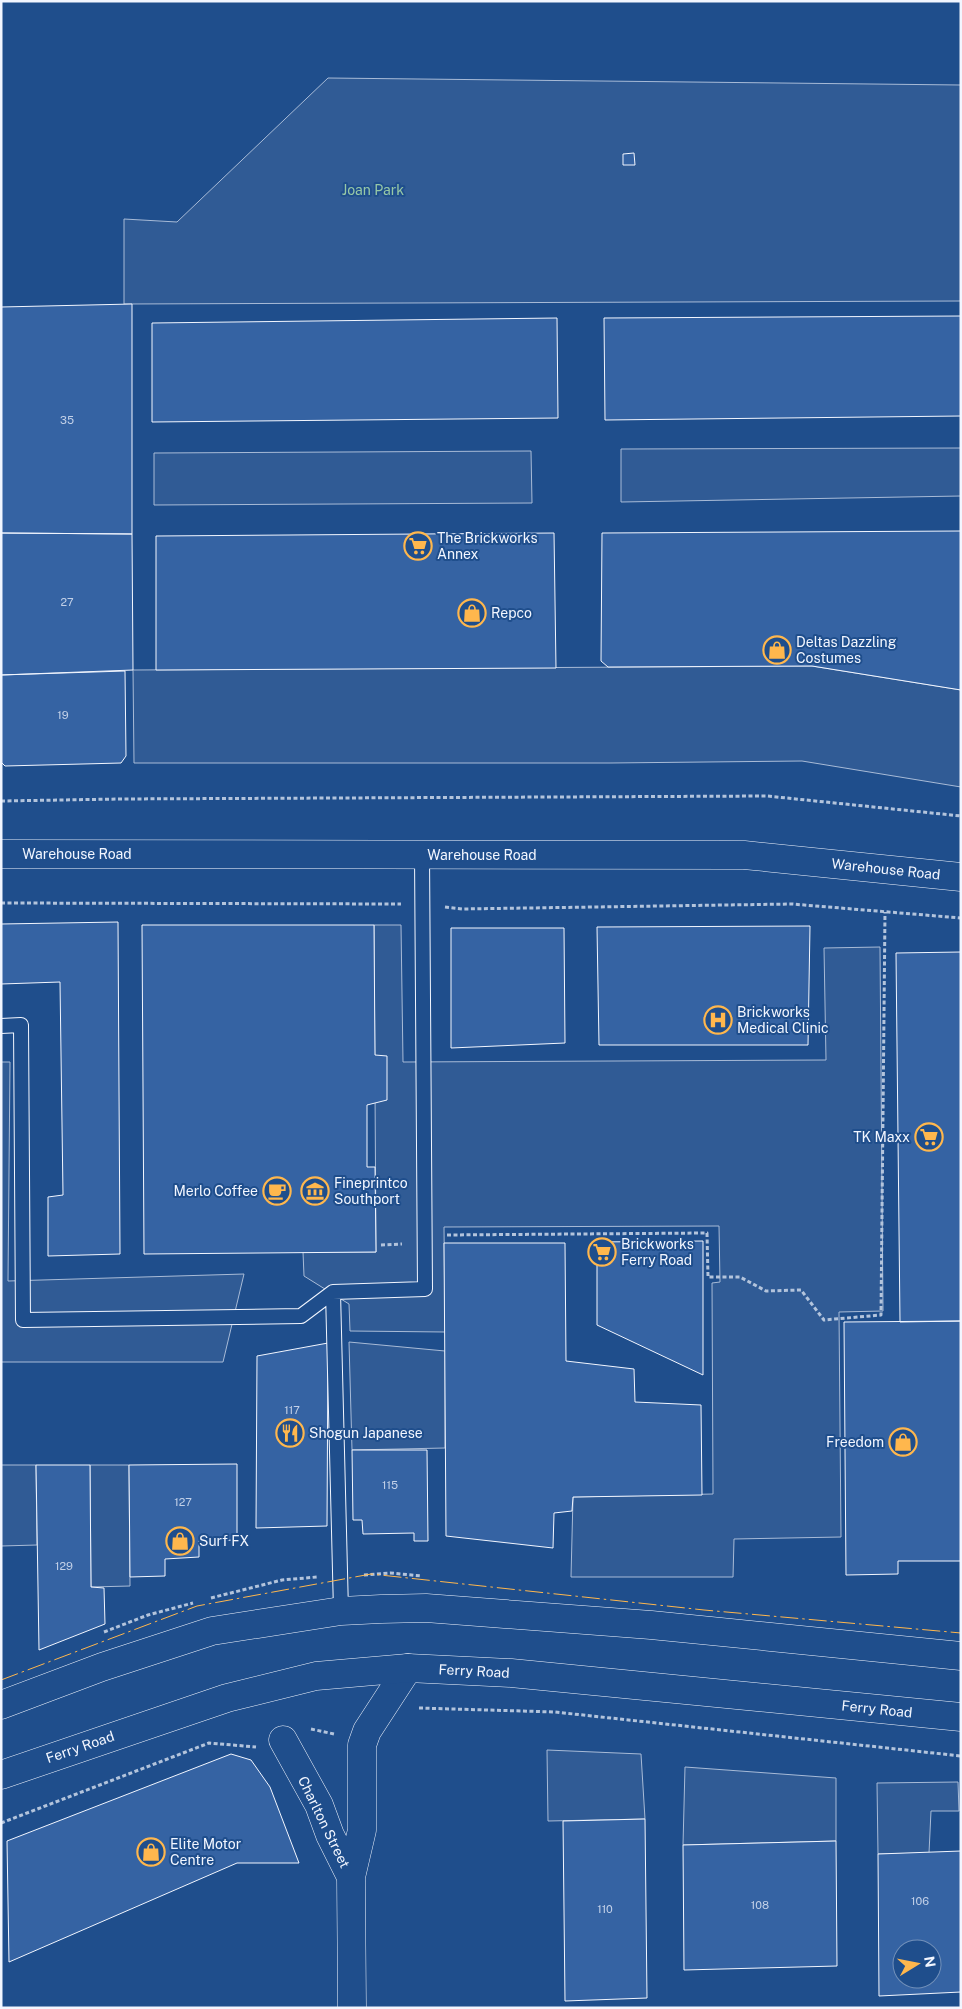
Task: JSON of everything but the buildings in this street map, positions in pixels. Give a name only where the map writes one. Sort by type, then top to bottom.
[{"type":"main road","name":"Warehouse Road","points":[[1,854],[744,855],[961,877]]},
{"type":"main road","points":[[1,1705],[102,1667],[212,1631],[341,1611],[426,1608],[651,1625],[961,1656]]},
{"type":"main road","name":"Ferry Road","points":[[1,1775],[227,1698],[316,1676],[408,1668],[511,1673],[961,1717]]},
{"type":"main road","name":"Charlton Street","points":[[352,2008],[351,1877],[362,1830],[362,1745],[367,1731],[408,1668]]},
{"type":"main road","name":"Charlton Street","points":[[284,1736],[319,1805],[330,1835],[351,1877]]},
{"type":"lane","points":[[1,1026],[21,1025],[23,1320],[301,1316],[333,1292],[425,1289],[422,855]]},
{"type":"lane","points":[[333,1292],[341,1611]]},
{"type":"path","points":[[1,802],[120,799],[767,796],[961,816]]},
{"type":"path","points":[[1,903],[396,903],[462,909],[792,904],[961,918]]},
{"type":"path","points":[[381,1245],[401,1244],[436,1235],[707,1233],[708,1277],[740,1277],[766,1292],[801,1290],[824,1320],[881,1315],[884,912]]},
{"type":"path","points":[[418,1708],[555,1712],[961,1756]]},
{"type":"path","points":[[1,1823],[209,1743],[256,1747],[284,1736],[339,1736],[367,1731]]},
{"type":"shaded area","name":"Joan Park","points":[[328,78],[961,85],[961,301],[124,304],[124,219],[177,222]]},
{"type":"shaded area","points":[[961,448],[961,496],[621,502],[621,449]]},
{"type":"shaded area","points":[[531,451],[532,503],[154,505],[154,453]]},
{"type":"shaded area","points":[[812,666],[961,690],[961,787],[802,761],[134,763],[133,670]]},
{"type":"shaded area","points":[[374,925],[401,925],[403,1062],[826,1060],[824,948],[880,947],[883,1311],[839,1312],[841,1537],[734,1539],[733,1577],[571,1577],[573,1497],[713,1494],[712,1283],[720,1282],[719,1226],[444,1227],[445,1332],[350,1331],[349,1304],[304,1276],[303,1252],[376,1252]]},
{"type":"shaded area","points":[[1,1062],[10,1062],[8,1281],[244,1274],[223,1362],[1,1362]]},
{"type":"shaded area","points":[[349,1342],[445,1351],[445,1448],[352,1450]]},
{"type":"shaded area","points":[[1,1465],[36,1465],[37,1545],[1,1546]]},
{"type":"shaded area","points":[[90,1465],[129,1465],[130,1586],[91,1587]]},
{"type":"shaded area","points":[[547,1750],[641,1754],[645,1819],[548,1821]]},
{"type":"shaded area","points":[[685,1767],[836,1778],[836,1841],[683,1845]]},
{"type":"shaded area","points":[[958,1782],[959,1811],[931,1811],[929,1853],[878,1854],[877,1783]]},
{"type":"power","points":[[1,1680],[197,1606],[371,1574],[704,1610],[961,1633]]},
{"type":"place","name":"The Brickworks Annex","points":[[418,546]]},
{"type":"place","name":"Repco","points":[[472,613]]},
{"type":"place","name":"Deltas Dazzling Costumes","points":[[777,650]]},
{"type":"place","name":"Brickworks Medical Clinic","points":[[718,1020]]},
{"type":"place","name":"TK Maxx","points":[[929,1137]]},
{"type":"place","name":"Merlo Coffee","points":[[277,1191]]},
{"type":"place","name":"Fineprintco Southport","points":[[315,1191]]},
{"type":"place","name":"Brickworks Ferry Road","points":[[602,1252]]},
{"type":"place","name":"Shogun Japanese","points":[[290,1433]]},
{"type":"place","name":"Freedom","points":[[903,1442]]},
{"type":"place","name":"Surf FX","points":[[180,1541]]},
{"type":"place","name":"Elite Motor Centre","points":[[151,1852]]}]
